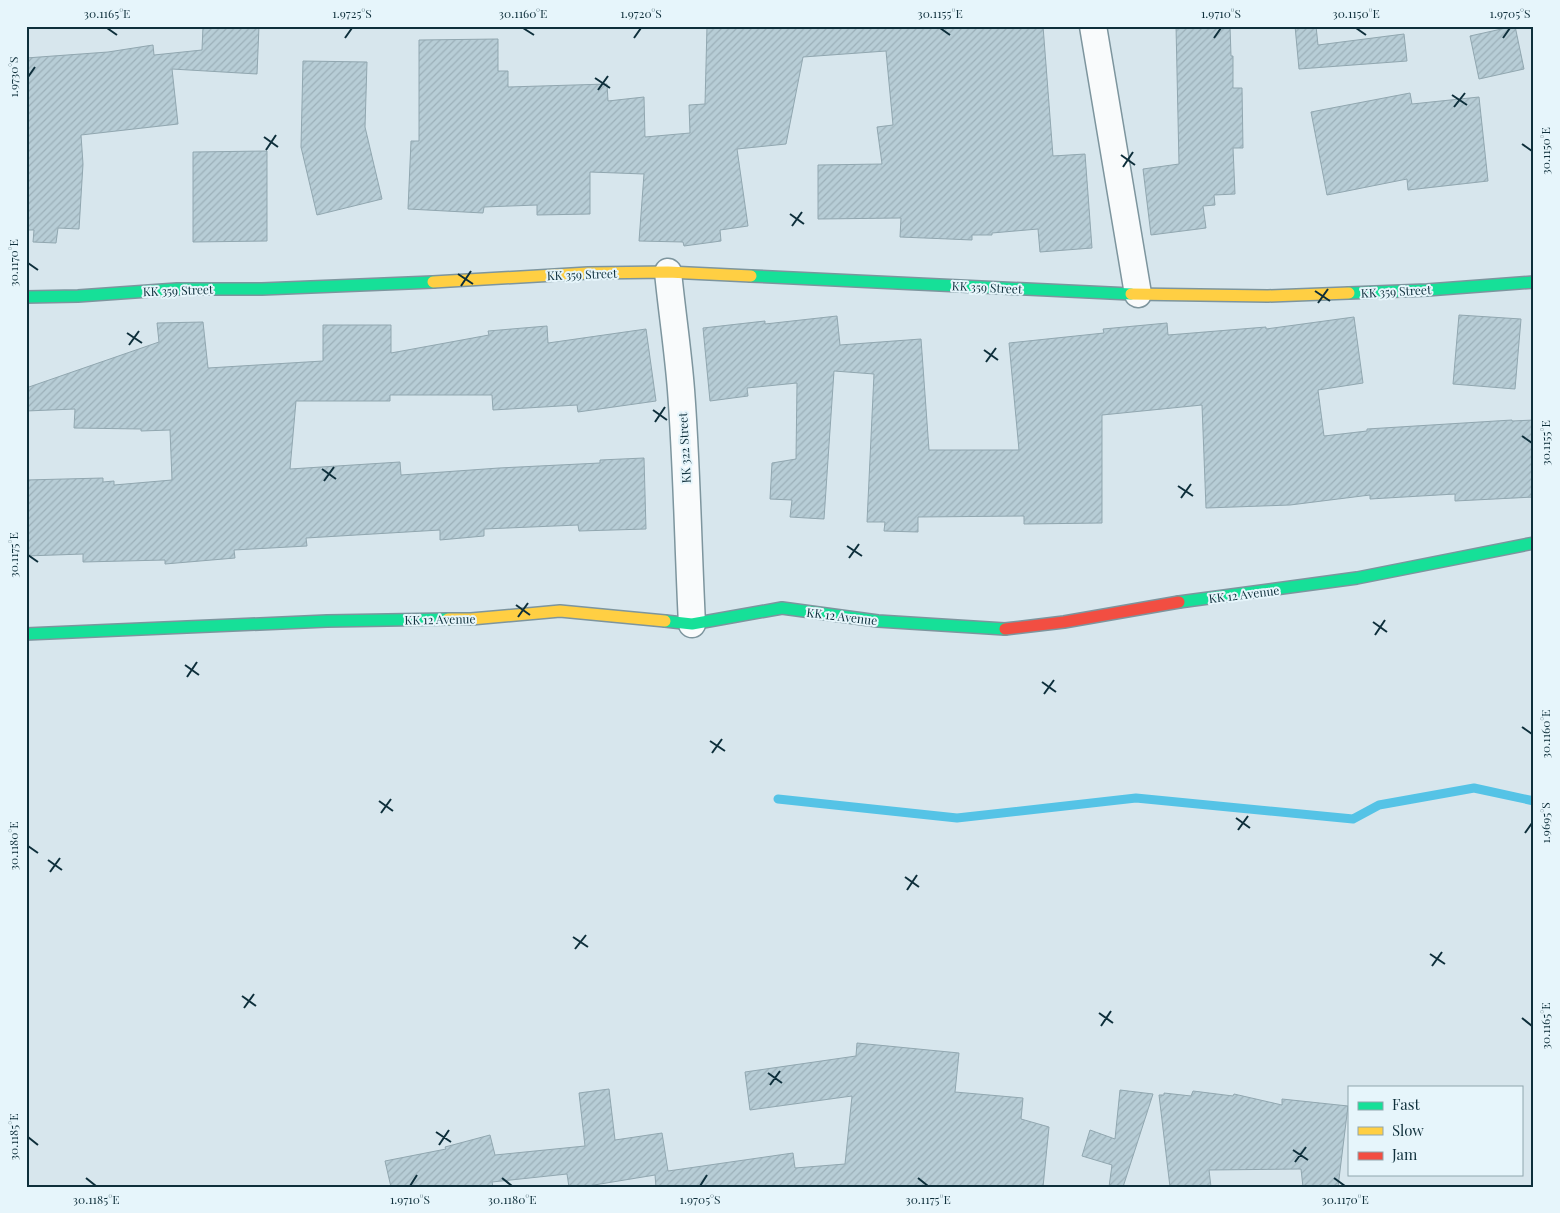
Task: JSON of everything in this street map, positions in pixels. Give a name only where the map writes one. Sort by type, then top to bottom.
[{"type":"street","points":[[1093,26],[1138,294]]},
{"type":"street","name":"KK 359 Street","points":[[26,297],[78,296],[177,289],[262,289],[418,283],[588,273],[668,272],[1138,294],[1268,296],[1427,290],[1534,282]]},
{"type":"street","name":"KK 322 Street","points":[[668,272],[681,390],[692,624]]},
{"type":"street","name":"KK 12 Avenue","points":[[26,634],[326,621],[471,619],[560,611],[692,624],[782,608],[878,621],[1007,629],[1064,622],[1188,601],[1357,578],[1534,543]]},
{"type":"building","points":[[203,26],[259,26],[257,74],[172,69],[178,124],[81,135],[83,164],[79,229],[58,228],[56,243],[33,242],[34,230],[26,230],[26,58],[108,52],[153,45],[154,55],[202,50]]},
{"type":"building","points":[[707,26],[1043,26],[1053,156],[1085,154],[1092,248],[1040,252],[1038,229],[992,233],[992,235],[972,235],[972,240],[900,237],[901,218],[818,219],[818,165],[882,164],[877,127],[893,125],[886,51],[803,57],[786,144],[737,149],[748,226],[720,230],[721,241],[684,246],[683,242],[639,241],[644,174],[590,172],[590,214],[537,215],[537,205],[484,207],[483,213],[408,209],[411,141],[419,141],[419,40],[498,39],[498,71],[508,71],[508,87],[607,84],[608,101],[644,97],[645,137],[690,133],[689,105],[705,104]]},
{"type":"building","points":[[1176,26],[1230,26],[1231,56],[1233,56],[1233,88],[1242,88],[1243,148],[1233,148],[1235,194],[1214,195],[1215,205],[1203,206],[1206,228],[1151,235],[1143,169],[1179,164]]},
{"type":"building","points":[[1295,26],[1316,26],[1318,45],[1404,34],[1407,61],[1299,69]]},
{"type":"building","points":[[1515,26],[1524,69],[1479,79],[1470,36]]},
{"type":"building","points":[[303,61],[367,62],[365,127],[382,199],[317,215],[301,147]]},
{"type":"building","points":[[1410,93],[1412,104],[1479,97],[1488,181],[1408,190],[1407,179],[1327,195],[1311,112]]},
{"type":"building","points":[[267,151],[267,241],[193,242],[193,152]]},
{"type":"building","points":[[1459,315],[1521,319],[1515,389],[1453,384]]},
{"type":"building","points":[[837,316],[840,345],[921,339],[929,450],[1019,450],[1009,343],[1104,333],[1103,329],[1167,323],[1168,335],[1266,327],[1266,329],[1354,317],[1363,383],[1318,390],[1324,436],[1367,431],[1367,429],[1534,420],[1534,497],[1455,501],[1455,494],[1370,499],[1370,495],[1290,505],[1206,508],[1202,405],[1102,415],[1102,523],[1024,524],[1024,516],[918,517],[918,532],[884,531],[885,522],[867,522],[874,374],[834,371],[824,519],[790,517],[792,500],[770,499],[772,463],[796,459],[797,383],[747,388],[748,396],[710,401],[703,328],[765,321],[765,324]]},
{"type":"building","points":[[203,322],[208,368],[323,361],[323,325],[391,325],[391,353],[489,335],[488,331],[547,326],[548,343],[646,329],[656,401],[578,412],[577,405],[493,410],[492,395],[390,395],[390,401],[296,401],[290,469],[400,462],[401,475],[600,463],[600,460],[644,458],[646,529],[579,531],[578,525],[484,529],[484,536],[440,540],[440,530],[306,538],[307,546],[234,550],[235,558],[165,564],[165,560],[83,562],[83,554],[26,556],[26,480],[103,478],[103,482],[114,481],[114,485],[172,480],[170,430],[141,431],[141,429],[74,428],[75,409],[26,411],[26,388],[159,342],[157,323]]},
{"type":"building","points":[[857,1043],[959,1053],[955,1092],[1023,1098],[1021,1119],[1049,1127],[1043,1187],[656,1187],[655,1175],[582,1187],[569,1187],[567,1174],[492,1182],[493,1187],[391,1187],[385,1161],[446,1149],[445,1147],[490,1135],[495,1155],[585,1146],[579,1093],[609,1089],[615,1140],[662,1133],[668,1171],[793,1153],[795,1168],[845,1164],[852,1096],[750,1110],[745,1072],[856,1056]]},
{"type":"building","points":[[1120,1090],[1153,1094],[1123,1187],[1109,1187],[1112,1165],[1082,1156],[1090,1130],[1115,1139]]},
{"type":"building","points":[[1193,1091],[1233,1096],[1234,1094],[1282,1105],[1282,1099],[1348,1106],[1338,1187],[1303,1187],[1301,1169],[1209,1170],[1211,1187],[1170,1187],[1159,1095],[1164,1095],[1164,1093],[1191,1096]]},
{"type":"waterway","points":[[778,799],[957,818],[1136,798],[1353,819],[1379,805],[1474,788],[1534,801]]},
{"type":"traffic: fast","points":[[751,276],[1131,294]]},
{"type":"traffic: fast","points":[[26,297],[78,296],[177,289],[262,289],[433,282]]},
{"type":"traffic: fast","points":[[1349,293],[1427,290],[1534,282]]},
{"type":"traffic: fast","points":[[1179,602],[1357,578],[1534,543]]},
{"type":"traffic: fast","points":[[665,621],[692,624],[782,608],[878,621],[1005,629]]},
{"type":"traffic: fast","points":[[26,634],[327,621],[448,619]]},
{"type":"traffic: slow","points":[[433,282],[588,273],[668,272],[751,276]]},
{"type":"traffic: slow","points":[[1131,294],[1268,296],[1349,293]]},
{"type":"traffic: slow","points":[[448,619],[471,619],[560,611],[665,621]]},
{"type":"traffic: jam","points":[[1005,629],[1064,622],[1179,602]]}]
